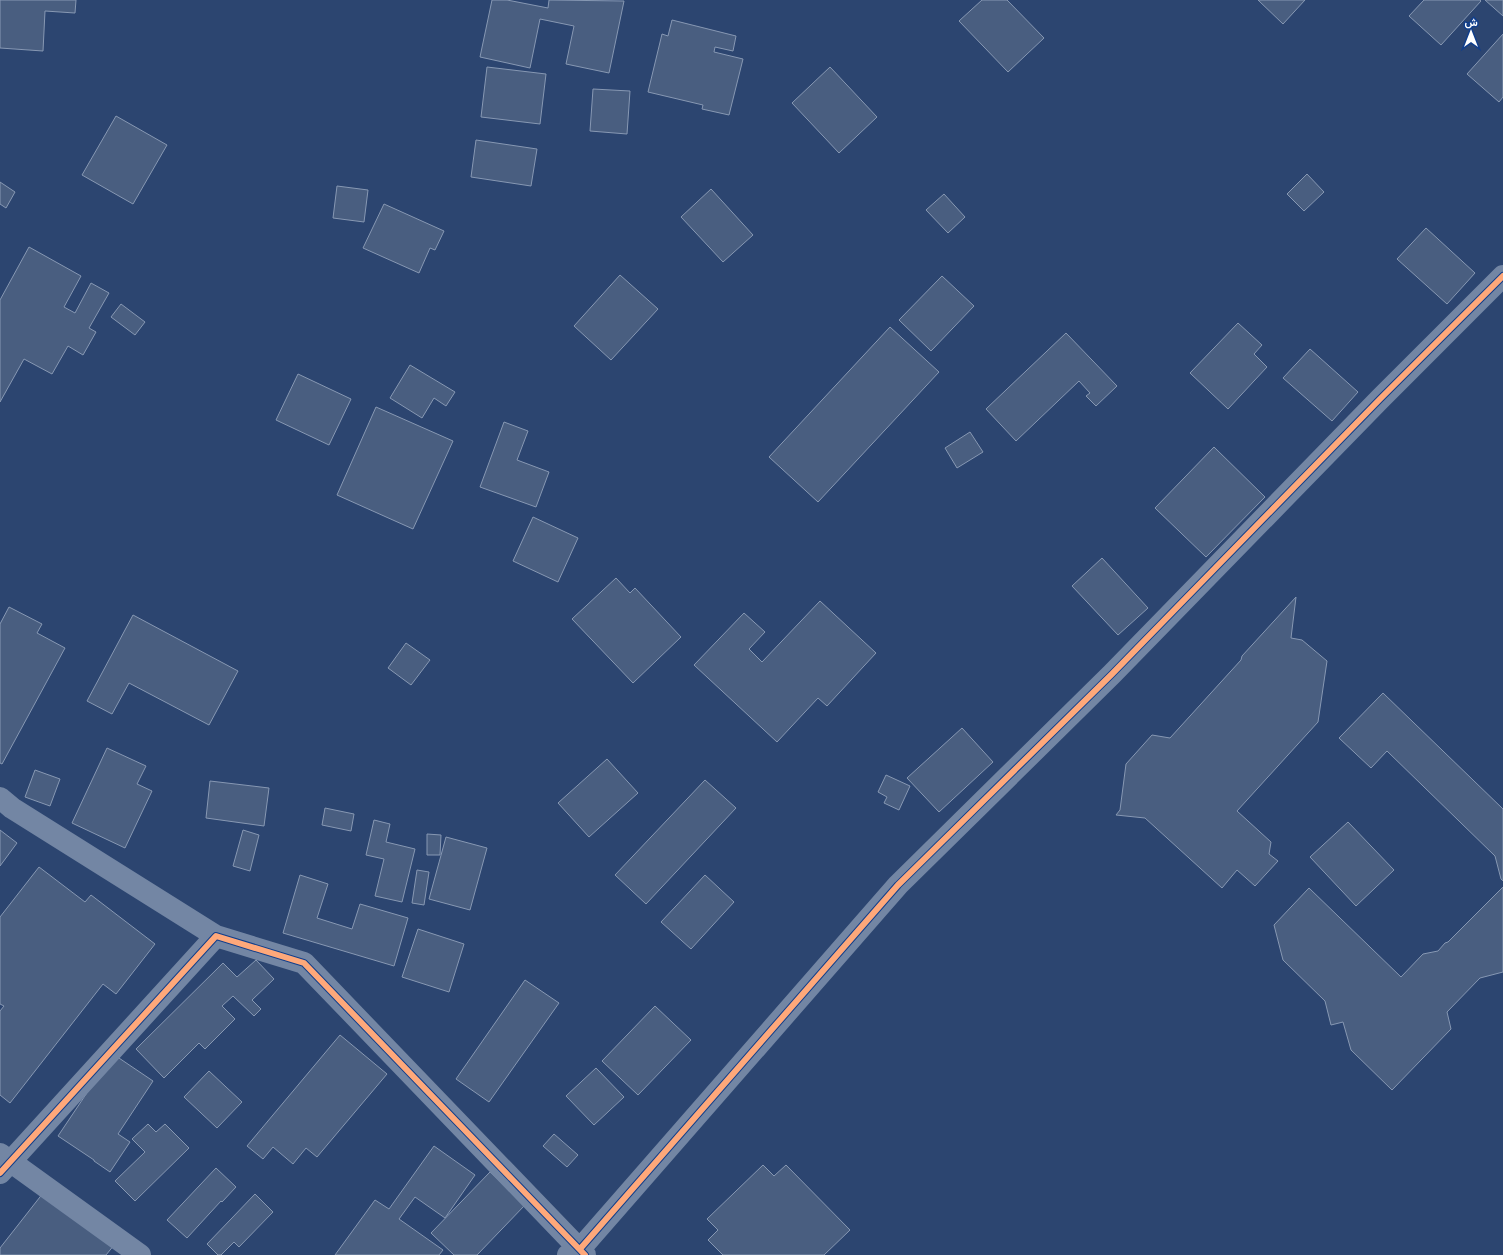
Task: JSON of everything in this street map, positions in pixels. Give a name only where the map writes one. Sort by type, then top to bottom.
[{"type":"street","points":[[0,798],[12,808],[216,936],[304,963],[577,1253],[898,885],[1112,674],[1380,399],[1503,276]]},
{"type":"street","points":[[140,1255],[4,1163],[216,936]]},
{"type":"building","points":[[0,0],[76,0],[75,13],[45,11],[43,51],[0,48]]},
{"type":"building","points":[[492,0],[507,0],[548,8],[549,0],[624,1],[609,73],[566,64],[574,26],[540,19],[530,68],[480,57]]},
{"type":"building","points":[[982,0],[1007,0],[1044,38],[1008,72],[959,21]]},
{"type":"building","points":[[1258,0],[1305,0],[1283,24]]},
{"type":"building","points":[[1424,0],[1481,1],[1441,45],[1409,16]]},
{"type":"building","points":[[1485,0],[1503,0],[1503,16]]},
{"type":"building","points":[[672,20],[736,36],[733,51],[715,47],[714,52],[743,59],[729,115],[702,109],[703,105],[648,92],[662,34],[668,36]]},
{"type":"building","points":[[1503,34],[1503,97],[1499,102],[1467,74]]},
{"type":"building","points":[[487,67],[546,74],[540,124],[481,117]]},
{"type":"building","points":[[830,67],[877,117],[839,153],[792,103]]},
{"type":"building","points":[[593,89],[630,91],[627,134],[590,131]]},
{"type":"building","points":[[116,116],[167,145],[133,204],[82,175]]},
{"type":"building","points":[[476,140],[537,149],[531,186],[471,177]]},
{"type":"building","points":[[1307,174],[1324,192],[1304,211],[1287,194]]},
{"type":"building","points":[[0,182],[15,192],[6,208],[0,204]]},
{"type":"building","points":[[337,186],[368,190],[364,222],[333,218]]},
{"type":"building","points":[[711,189],[753,235],[723,262],[681,217]]},
{"type":"building","points":[[944,194],[965,217],[948,233],[926,210]]},
{"type":"building","points":[[384,204],[444,231],[435,250],[430,248],[419,273],[363,248]]},
{"type":"building","points":[[1426,228],[1475,273],[1447,304],[1397,259]]},
{"type":"building","points":[[29,247],[81,276],[64,307],[75,313],[91,283],[109,293],[89,328],[96,332],[83,355],[68,346],[52,374],[24,359],[0,402],[0,300]]},
{"type":"building","points":[[620,275],[658,309],[611,360],[574,326]]},
{"type":"building","points":[[942,276],[974,306],[931,351],[899,320]]},
{"type":"building","points":[[121,304],[145,322],[135,335],[111,317]]},
{"type":"building","points":[[1238,323],[1262,345],[1254,354],[1267,367],[1228,409],[1190,373]]},
{"type":"building","points":[[890,327],[939,372],[818,502],[769,457]]},
{"type":"building","points":[[1066,333],[1117,386],[1096,406],[1086,396],[1090,393],[1079,381],[1016,441],[986,409]]},
{"type":"building","points":[[1310,349],[1358,392],[1332,421],[1283,378]]},
{"type":"building","points":[[410,365],[455,392],[446,406],[434,398],[422,418],[390,398]]},
{"type":"building","points":[[298,374],[351,399],[329,445],[276,420]]},
{"type":"building","points":[[376,407],[453,441],[413,529],[337,495]]},
{"type":"building","points":[[504,422],[528,431],[517,460],[549,472],[536,507],[480,487]]},
{"type":"building","points":[[970,432],[983,452],[957,468],[945,448]]},
{"type":"building","points":[[1214,447],[1265,497],[1206,557],[1155,508]]},
{"type":"building","points":[[533,517],[578,538],[558,582],[513,561]]},
{"type":"building","points":[[1102,558],[1148,608],[1118,635],[1072,586]]},
{"type":"building","points":[[616,578],[630,593],[635,588],[681,637],[633,683],[572,619]]},
{"type":"building","points":[[1296,597],[1291,638],[1302,640],[1327,661],[1318,722],[1237,811],[1271,842],[1269,854],[1278,861],[1255,886],[1237,870],[1222,888],[1145,818],[1116,815],[1120,810],[1126,764],[1152,735],[1170,738]]},
{"type":"building","points":[[820,601],[876,653],[827,706],[818,698],[777,742],[694,665],[744,613],[765,632],[749,649],[762,662]]},
{"type":"building","points":[[9,607],[42,624],[37,633],[65,648],[2,764],[0,763],[0,624]]},
{"type":"building","points":[[133,615],[238,671],[209,725],[129,683],[112,714],[87,701]]},
{"type":"building","points":[[406,643],[430,660],[411,685],[388,668]]},
{"type":"building","points":[[1383,693],[1503,809],[1503,881],[1501,879],[1495,856],[1387,751],[1371,768],[1339,738]]},
{"type":"building","points":[[962,728],[993,762],[939,812],[907,778]]},
{"type":"building","points":[[107,748],[146,766],[137,784],[152,791],[125,848],[72,823]]},
{"type":"building","points":[[607,759],[638,793],[589,837],[558,803]]},
{"type":"building","points":[[35,770],[60,779],[50,806],[25,797]]},
{"type":"building","points":[[886,775],[910,786],[899,810],[884,803],[887,797],[878,792]]},
{"type":"building","points":[[705,780],[736,808],[646,904],[615,875]]},
{"type":"building","points":[[210,781],[269,788],[264,826],[206,818]]},
{"type":"building","points":[[325,808],[354,814],[351,831],[322,825]]},
{"type":"building","points":[[374,820],[390,824],[386,842],[415,849],[402,902],[375,896],[384,859],[366,855]]},
{"type":"building","points":[[1348,822],[1394,870],[1356,906],[1310,857]]},
{"type":"building","points":[[0,830],[17,843],[0,866]]},
{"type":"building","points":[[243,830],[259,835],[250,871],[233,866]]},
{"type":"building","points":[[427,834],[441,835],[440,855],[427,855]]},
{"type":"building","points":[[446,837],[487,848],[470,910],[429,899]]},
{"type":"building","points":[[39,867],[85,902],[91,895],[155,944],[116,994],[103,984],[10,1103],[0,1095],[0,1011],[4,1006],[0,1004],[0,917]]},
{"type":"building","points":[[417,870],[429,872],[424,905],[412,903]]},
{"type":"building","points":[[300,875],[328,884],[317,918],[352,929],[360,904],[408,918],[394,966],[283,933]]},
{"type":"building","points":[[705,875],[734,902],[691,949],[661,922]]},
{"type":"building","points":[[1503,887],[1503,972],[1480,978],[1447,1012],[1451,1029],[1392,1090],[1351,1050],[1343,1022],[1331,1025],[1325,1001],[1283,960],[1274,925],[1309,888],[1401,977],[1423,954],[1438,951]]},
{"type":"building","points":[[418,929],[464,944],[449,992],[402,977]]},
{"type":"building","points":[[256,960],[274,979],[252,1000],[261,1009],[254,1016],[233,996],[222,1006],[235,1019],[205,1049],[199,1043],[164,1078],[136,1049],[223,963],[237,977]]},
{"type":"building","points":[[525,980],[559,1003],[489,1102],[456,1079]]},
{"type":"building","points":[[655,1006],[691,1040],[638,1095],[602,1061]]},
{"type":"building","points":[[340,1035],[387,1074],[317,1157],[306,1148],[293,1164],[273,1147],[263,1159],[247,1146]]},
{"type":"building","points":[[113,1054],[153,1081],[118,1134],[130,1142],[110,1172],[58,1136]]},
{"type":"building","points":[[596,1068],[624,1097],[594,1125],[566,1096]]},
{"type":"building","points":[[209,1071],[242,1102],[217,1128],[184,1097]]},
{"type":"building","points":[[148,1124],[156,1132],[165,1124],[189,1148],[135,1201],[115,1181],[145,1152],[132,1139]]},
{"type":"building","points":[[554,1134],[578,1155],[567,1167],[543,1146]]},
{"type":"building","points":[[434,1146],[475,1175],[445,1218],[415,1197],[399,1219],[443,1250],[439,1255],[335,1255],[375,1200],[389,1209]]},
{"type":"building","points":[[763,1165],[774,1176],[786,1165],[850,1230],[824,1255],[723,1255],[708,1240],[718,1230],[707,1219]]},
{"type":"building","points":[[216,1168],[236,1187],[187,1238],[167,1220]]},
{"type":"building","points":[[490,1172],[525,1205],[477,1255],[454,1255],[431,1233]]},
{"type":"building","points":[[47,1188],[123,1234],[106,1255],[0,1255],[0,1248]]},
{"type":"building","points":[[255,1194],[273,1212],[239,1247],[234,1242],[221,1255],[218,1255],[207,1244]]},
{"type":"cycle path","points":[[580,1249],[898,885],[1112,674],[1380,399],[1503,276]]},
{"type":"cycle path","points":[[0,1173],[216,936],[304,963],[585,1255]]}]
